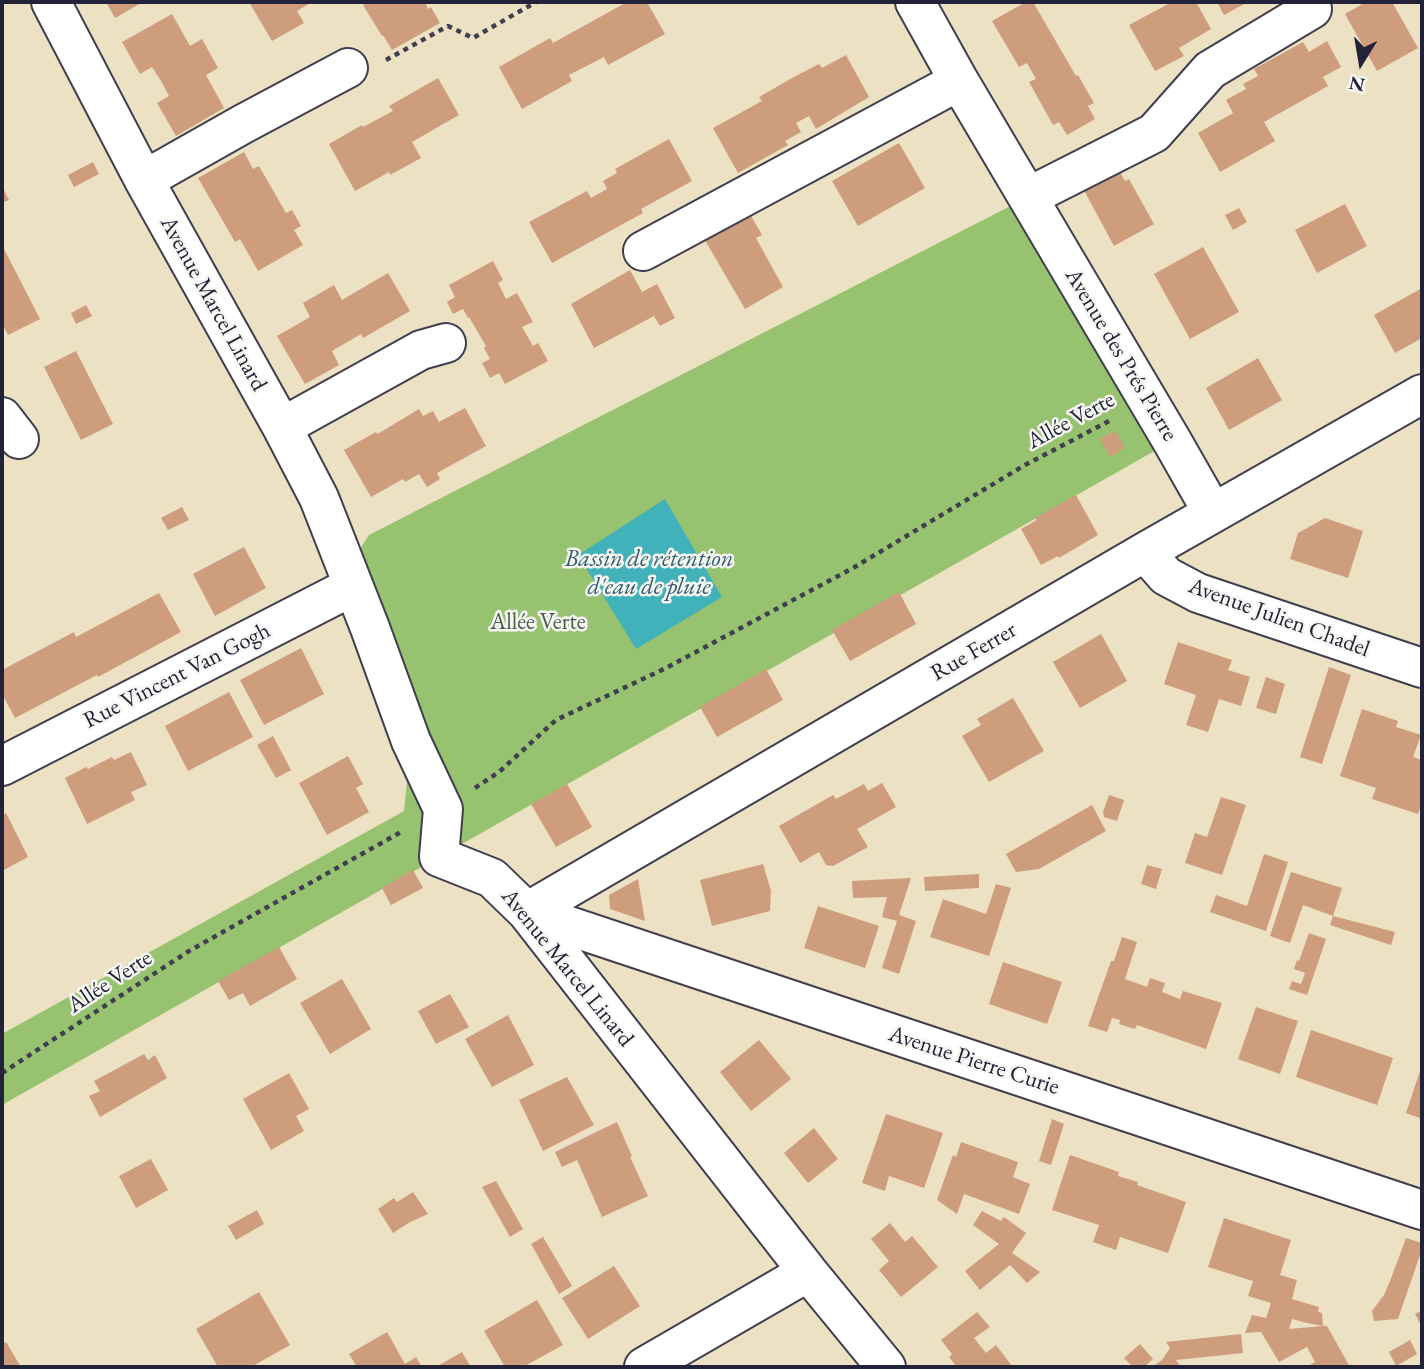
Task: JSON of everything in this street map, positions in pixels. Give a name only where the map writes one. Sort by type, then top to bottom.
[{"type":"street","name":"Avenue Marcel Linard","points":[[51,2],[144,180],[319,498],[411,741],[443,809],[439,857],[492,878],[527,912],[808,1272],[886,1367]]},
{"type":"street","name":"Avenue des Prés Pierre","points":[[915,2],[1213,513]]},
{"type":"street","points":[[1028,197],[1154,133],[1210,70],[1312,9]]},
{"type":"street","points":[[144,180],[348,68]]},
{"type":"street","points":[[643,251],[959,81]]},
{"type":"street","points":[[282,427],[421,350],[446,343]]},
{"type":"street","name":"Rue Ferrer","points":[[527,912],[1422,394]]},
{"type":"street","name":"Avenue Julien Chadel","points":[[1145,552],[1166,576],[1198,593],[1422,668]]},
{"type":"street","name":"Rue Vincent Van Gogh","points":[[2,766],[353,586]]},
{"type":"street","name":"Avenue Pierre Curie","points":[[527,912],[1422,1210]]},
{"type":"street","points":[[644,1367],[808,1272]]},
{"type":"path","points":[[348,68],[389,60],[447,26],[473,38],[536,2]]},
{"type":"path","name":"Allée Verte","points":[[2,1073],[189,951],[443,809],[499,772],[556,720],[666,668],[853,568],[1025,465],[1148,401]]},
{"type":"green space","name":"Allée Verte","points":[[1028,197],[1172,441],[2,1105],[2,1034],[404,811],[411,741],[347,569],[369,535]]},
{"type":"water","name":"Bassin de rétention d'eau de pluie","points":[[665,499],[722,597],[636,649],[578,555]]},
{"type":"building","points":[[106,2],[143,2],[115,18]]},
{"type":"building","points":[[249,2],[312,2],[297,11],[304,23],[272,41]]},
{"type":"building","points":[[368,2],[425,2],[440,23],[392,50],[363,5]]},
{"type":"building","points":[[627,2],[647,2],[665,34],[608,65],[604,57],[569,75],[572,81],[522,109],[499,67],[550,38],[553,43]]},
{"type":"building","points":[[1026,2],[1033,2],[1094,103],[1088,106],[1095,119],[1067,135],[1059,122],[1053,125],[1029,82],[1036,79],[1027,63],[1019,67],[992,21]]},
{"type":"building","points":[[1172,2],[1196,2],[1211,29],[1179,48],[1184,56],[1155,71],[1129,25]]},
{"type":"building","points":[[1217,2],[1248,2],[1224,15]]},
{"type":"building","points":[[1366,2],[1392,2],[1418,48],[1377,71],[1345,14]]},
{"type":"building","points":[[172,14],[190,46],[202,39],[218,68],[206,75],[224,108],[176,136],[157,103],[169,96],[161,81],[152,67],[140,74],[122,42]]},
{"type":"building","points":[[1327,41],[1341,67],[1323,77],[1328,86],[1264,122],[1275,141],[1220,172],[1198,133],[1233,113],[1226,100],[1246,89],[1243,84],[1258,76],[1254,69],[1303,42],[1309,52]]},
{"type":"building","points":[[846,55],[869,97],[816,129],[809,116],[796,123],[801,132],[785,141],[788,145],[738,173],[713,128],[762,101],[759,97],[792,78],[819,64],[822,68]]},
{"type":"building","points":[[438,78],[459,115],[412,142],[421,158],[355,191],[329,144],[393,111],[389,106]]},
{"type":"building","points":[[669,139],[692,181],[641,209],[643,213],[552,263],[529,222],[587,191],[591,198],[607,189],[603,181],[617,173],[615,169]]},
{"type":"building","points":[[899,143],[925,188],[858,226],[832,181]]},
{"type":"building","points":[[244,152],[253,169],[259,166],[286,213],[292,210],[301,226],[294,230],[303,245],[258,271],[240,239],[235,242],[198,178]]},
{"type":"building","points":[[93,162],[99,174],[74,187],[68,175]]},
{"type":"building","points":[[1115,163],[1125,181],[1129,179],[1154,224],[1114,246],[1080,183]]},
{"type":"building","points":[[2,186],[9,200],[2,203]]},
{"type":"building","points":[[1345,204],[1367,246],[1317,273],[1295,230]]},
{"type":"building","points":[[1239,208],[1247,222],[1233,230],[1225,215]]},
{"type":"building","points":[[747,209],[762,235],[756,238],[783,287],[745,309],[702,235]]},
{"type":"building","points":[[2,245],[40,319],[8,335],[2,323]]},
{"type":"building","points":[[1203,247],[1239,312],[1190,339],[1154,274]]},
{"type":"building","points":[[493,261],[503,280],[498,283],[506,299],[517,293],[533,322],[522,327],[533,346],[538,343],[548,361],[505,384],[499,373],[490,378],[482,363],[490,359],[484,348],[486,346],[469,317],[463,309],[453,314],[447,302],[455,297],[449,285]]},
{"type":"building","points":[[630,270],[642,292],[657,284],[675,318],[660,326],[654,316],[594,348],[571,304]]},
{"type":"building","points":[[388,273],[410,311],[363,338],[361,334],[332,351],[339,365],[305,384],[277,336],[310,317],[303,303],[334,285],[342,300]]},
{"type":"building","points":[[1422,288],[1422,338],[1395,353],[1374,315]]},
{"type":"building","points":[[86,305],[92,316],[76,324],[71,313]]},
{"type":"building","points":[[76,351],[113,424],[81,440],[44,367]]},
{"type":"building","points":[[1258,358],[1282,400],[1229,430],[1206,388]]},
{"type":"building","points":[[465,408],[486,446],[437,473],[440,479],[427,487],[419,474],[405,482],[403,479],[371,497],[344,450],[419,409],[423,416],[433,411],[439,422]]},
{"type":"building","points":[[1115,431],[1125,448],[1110,457],[1100,439]]},
{"type":"building","points":[[1076,495],[1098,535],[1059,558],[1058,556],[1041,565],[1021,529]]},
{"type":"building","points":[[182,507],[189,520],[168,530],[161,518]]},
{"type":"building","points":[[1325,518],[1363,531],[1348,578],[1290,559],[1298,533]]},
{"type":"building","points":[[244,547],[266,588],[215,616],[193,574]]},
{"type":"building","points":[[899,592],[916,624],[850,661],[832,630]]},
{"type":"building","points":[[159,593],[181,632],[15,718],[2,694],[2,670],[74,632],[76,637]]},
{"type":"building","points":[[1101,634],[1127,681],[1080,708],[1053,662]]},
{"type":"building","points":[[1178,642],[1232,660],[1228,670],[1250,677],[1241,706],[1219,699],[1208,732],[1186,725],[1196,695],[1164,684]]},
{"type":"building","points":[[301,648],[324,694],[264,725],[240,680]]},
{"type":"building","points":[[1329,667],[1351,675],[1322,764],[1300,757]]},
{"type":"building","points":[[766,669],[783,700],[717,737],[700,707]]},
{"type":"building","points":[[1266,677],[1285,684],[1276,714],[1256,708]]},
{"type":"building","points":[[229,692],[253,737],[188,771],[165,726]]},
{"type":"building","points":[[1013,698],[1044,751],[989,782],[962,736],[981,725],[977,719]]},
{"type":"building","points":[[1362,709],[1398,721],[1396,727],[1421,735],[1413,757],[1422,760],[1422,802],[1418,814],[1372,799],[1376,788],[1340,776]]},
{"type":"building","points":[[273,736],[291,770],[276,778],[257,745]]},
{"type":"building","points":[[131,752],[147,785],[131,792],[135,800],[87,824],[65,778],[86,767],[88,769],[112,757],[114,760]]},
{"type":"building","points":[[348,756],[363,784],[356,788],[369,812],[327,835],[299,783]]},
{"type":"building","points":[[882,783],[896,807],[857,829],[868,847],[833,866],[826,865],[819,852],[800,863],[779,826],[833,795],[836,799],[864,784],[868,791]]},
{"type":"building","points":[[567,784],[592,827],[556,847],[531,804]]},
{"type":"building","points":[[1109,795],[1124,800],[1117,821],[1104,817]]},
{"type":"building","points":[[1221,797],[1246,805],[1222,875],[1185,863],[1195,833],[1207,837]]},
{"type":"building","points":[[1092,805],[1106,831],[1039,869],[1016,872],[1006,854]]},
{"type":"building","points":[[6,813],[28,857],[2,871],[2,815]]},
{"type":"building","points":[[1264,854],[1288,862],[1266,931],[1210,912],[1216,895],[1247,906]]},
{"type":"building","points":[[763,864],[771,891],[770,911],[712,926],[700,880]]},
{"type":"building","points":[[1147,865],[1162,869],[1156,889],[1141,884]]},
{"type":"building","points":[[413,870],[423,888],[391,905],[382,888]]},
{"type":"building","points":[[1291,872],[1342,888],[1333,916],[1303,905],[1290,943],[1270,936]]},
{"type":"building","points":[[979,874],[979,888],[925,891],[924,877]]},
{"type":"building","points":[[911,878],[899,915],[916,921],[899,974],[882,968],[897,921],[882,917],[887,897],[853,898],[852,881]]},
{"type":"building","points":[[638,879],[645,921],[610,909],[609,895]]},
{"type":"building","points":[[996,884],[1011,888],[989,956],[930,937],[943,899],[986,914]]},
{"type":"building","points":[[818,906],[879,926],[865,968],[804,948]]},
{"type":"building","points":[[1333,916],[1395,932],[1391,945],[1330,925]]},
{"type":"building","points":[[1309,933],[1326,939],[1307,995],[1289,989],[1292,981],[1301,984],[1305,973],[1294,969]]},
{"type":"building","points":[[1122,937],[1137,942],[1125,979],[1147,987],[1150,978],[1165,983],[1162,992],[1180,999],[1183,991],[1222,1003],[1206,1049],[1137,1025],[1135,1029],[1119,1024],[1120,1020],[1112,1018],[1107,1032],[1088,1026]]},
{"type":"building","points":[[279,947],[297,979],[250,1006],[243,993],[229,1000],[218,981]]},
{"type":"building","points":[[1003,962],[1062,982],[1047,1024],[989,1004]]},
{"type":"building","points":[[342,979],[371,1029],[330,1054],[300,1003]]},
{"type":"building","points":[[450,994],[469,1027],[436,1044],[418,1011]]},
{"type":"building","points":[[1256,1007],[1298,1021],[1280,1074],[1238,1059]]},
{"type":"building","points":[[508,1015],[534,1065],[492,1087],[465,1039]]},
{"type":"building","points":[[1311,1030],[1393,1058],[1377,1105],[1296,1077]]},
{"type":"building","points":[[759,1040],[791,1079],[751,1111],[720,1072]]},
{"type":"building","points":[[144,1054],[148,1060],[155,1055],[167,1078],[100,1117],[89,1096],[100,1091],[94,1081]]},
{"type":"building","points":[[1422,1065],[1422,1119],[1406,1113]]},
{"type":"building","points":[[289,1073],[309,1109],[296,1116],[304,1131],[271,1150],[243,1099]]},
{"type":"building","points":[[567,1077],[594,1125],[543,1151],[519,1100]]},
{"type":"building","points":[[886,1114],[943,1133],[924,1188],[889,1176],[885,1191],[862,1183]]},
{"type":"building","points":[[1052,1119],[1064,1124],[1051,1165],[1039,1161]]},
{"type":"building","points":[[617,1122],[648,1196],[602,1217],[577,1160],[562,1167],[555,1152]]},
{"type":"building","points":[[814,1128],[838,1159],[808,1183],[784,1153]]},
{"type":"building","points":[[961,1142],[1018,1162],[1013,1177],[1030,1184],[1019,1214],[964,1194],[957,1214],[937,1200],[953,1155],[956,1157]]},
{"type":"building","points":[[1070,1155],[1119,1172],[1118,1176],[1138,1182],[1137,1185],[1186,1202],[1168,1253],[1120,1237],[1116,1250],[1093,1242],[1099,1225],[1052,1210]]},
{"type":"building","points":[[151,1159],[168,1190],[136,1208],[119,1176]]},
{"type":"building","points":[[496,1181],[523,1229],[510,1237],[482,1187]]},
{"type":"building","points":[[413,1192],[428,1214],[393,1233],[378,1209],[394,1198],[397,1202]]},
{"type":"building","points":[[257,1210],[264,1224],[236,1240],[228,1226]]},
{"type":"building","points":[[982,1211],[1001,1221],[1004,1217],[1026,1233],[1012,1253],[1040,1272],[1027,1283],[1010,1265],[980,1290],[965,1271],[999,1244],[973,1225]]},
{"type":"building","points":[[1224,1218],[1291,1240],[1280,1275],[1297,1280],[1292,1299],[1319,1307],[1323,1326],[1327,1326],[1350,1367],[1306,1367],[1315,1362],[1307,1347],[1279,1362],[1261,1332],[1245,1333],[1252,1315],[1266,1318],[1271,1303],[1248,1296],[1253,1281],[1208,1267]],"holes":[[[1292,1319],[1323,1326],[1289,1329]]]},
{"type":"building","points":[[890,1223],[905,1242],[912,1236],[938,1267],[901,1297],[879,1270],[889,1261],[871,1239]]},
{"type":"building","points":[[543,1237],[572,1286],[559,1294],[531,1244]]},
{"type":"building","points":[[1406,1238],[1422,1243],[1422,1249],[1398,1319],[1374,1321],[1372,1311],[1384,1295]]},
{"type":"building","points":[[614,1266],[640,1306],[588,1339],[562,1298]]},
{"type":"building","points":[[259,1292],[290,1345],[251,1367],[218,1367],[196,1329]]},
{"type":"building","points":[[537,1300],[563,1345],[523,1367],[505,1367],[484,1331]]},
{"type":"building","points":[[1422,1310],[1422,1327],[1415,1314]]},
{"type":"building","points":[[977,1312],[990,1327],[974,1338],[986,1353],[996,1345],[1012,1366],[957,1367],[949,1357],[952,1354],[941,1340]]},
{"type":"building","points":[[387,1332],[405,1364],[416,1357],[422,1367],[357,1367],[349,1354]]},
{"type":"building","points":[[1241,1334],[1243,1353],[1176,1360],[1181,1367],[1152,1367],[1162,1360],[1170,1348],[1166,1342]]},
{"type":"building","points":[[1410,1340],[1417,1354],[1396,1366],[1389,1352]]},
{"type":"building","points":[[6,1342],[21,1367],[2,1367],[2,1344]]},
{"type":"building","points":[[1140,1344],[1153,1359],[1144,1367],[1133,1367],[1124,1358]]},
{"type":"building","points":[[462,1352],[471,1367],[436,1367]]}]
